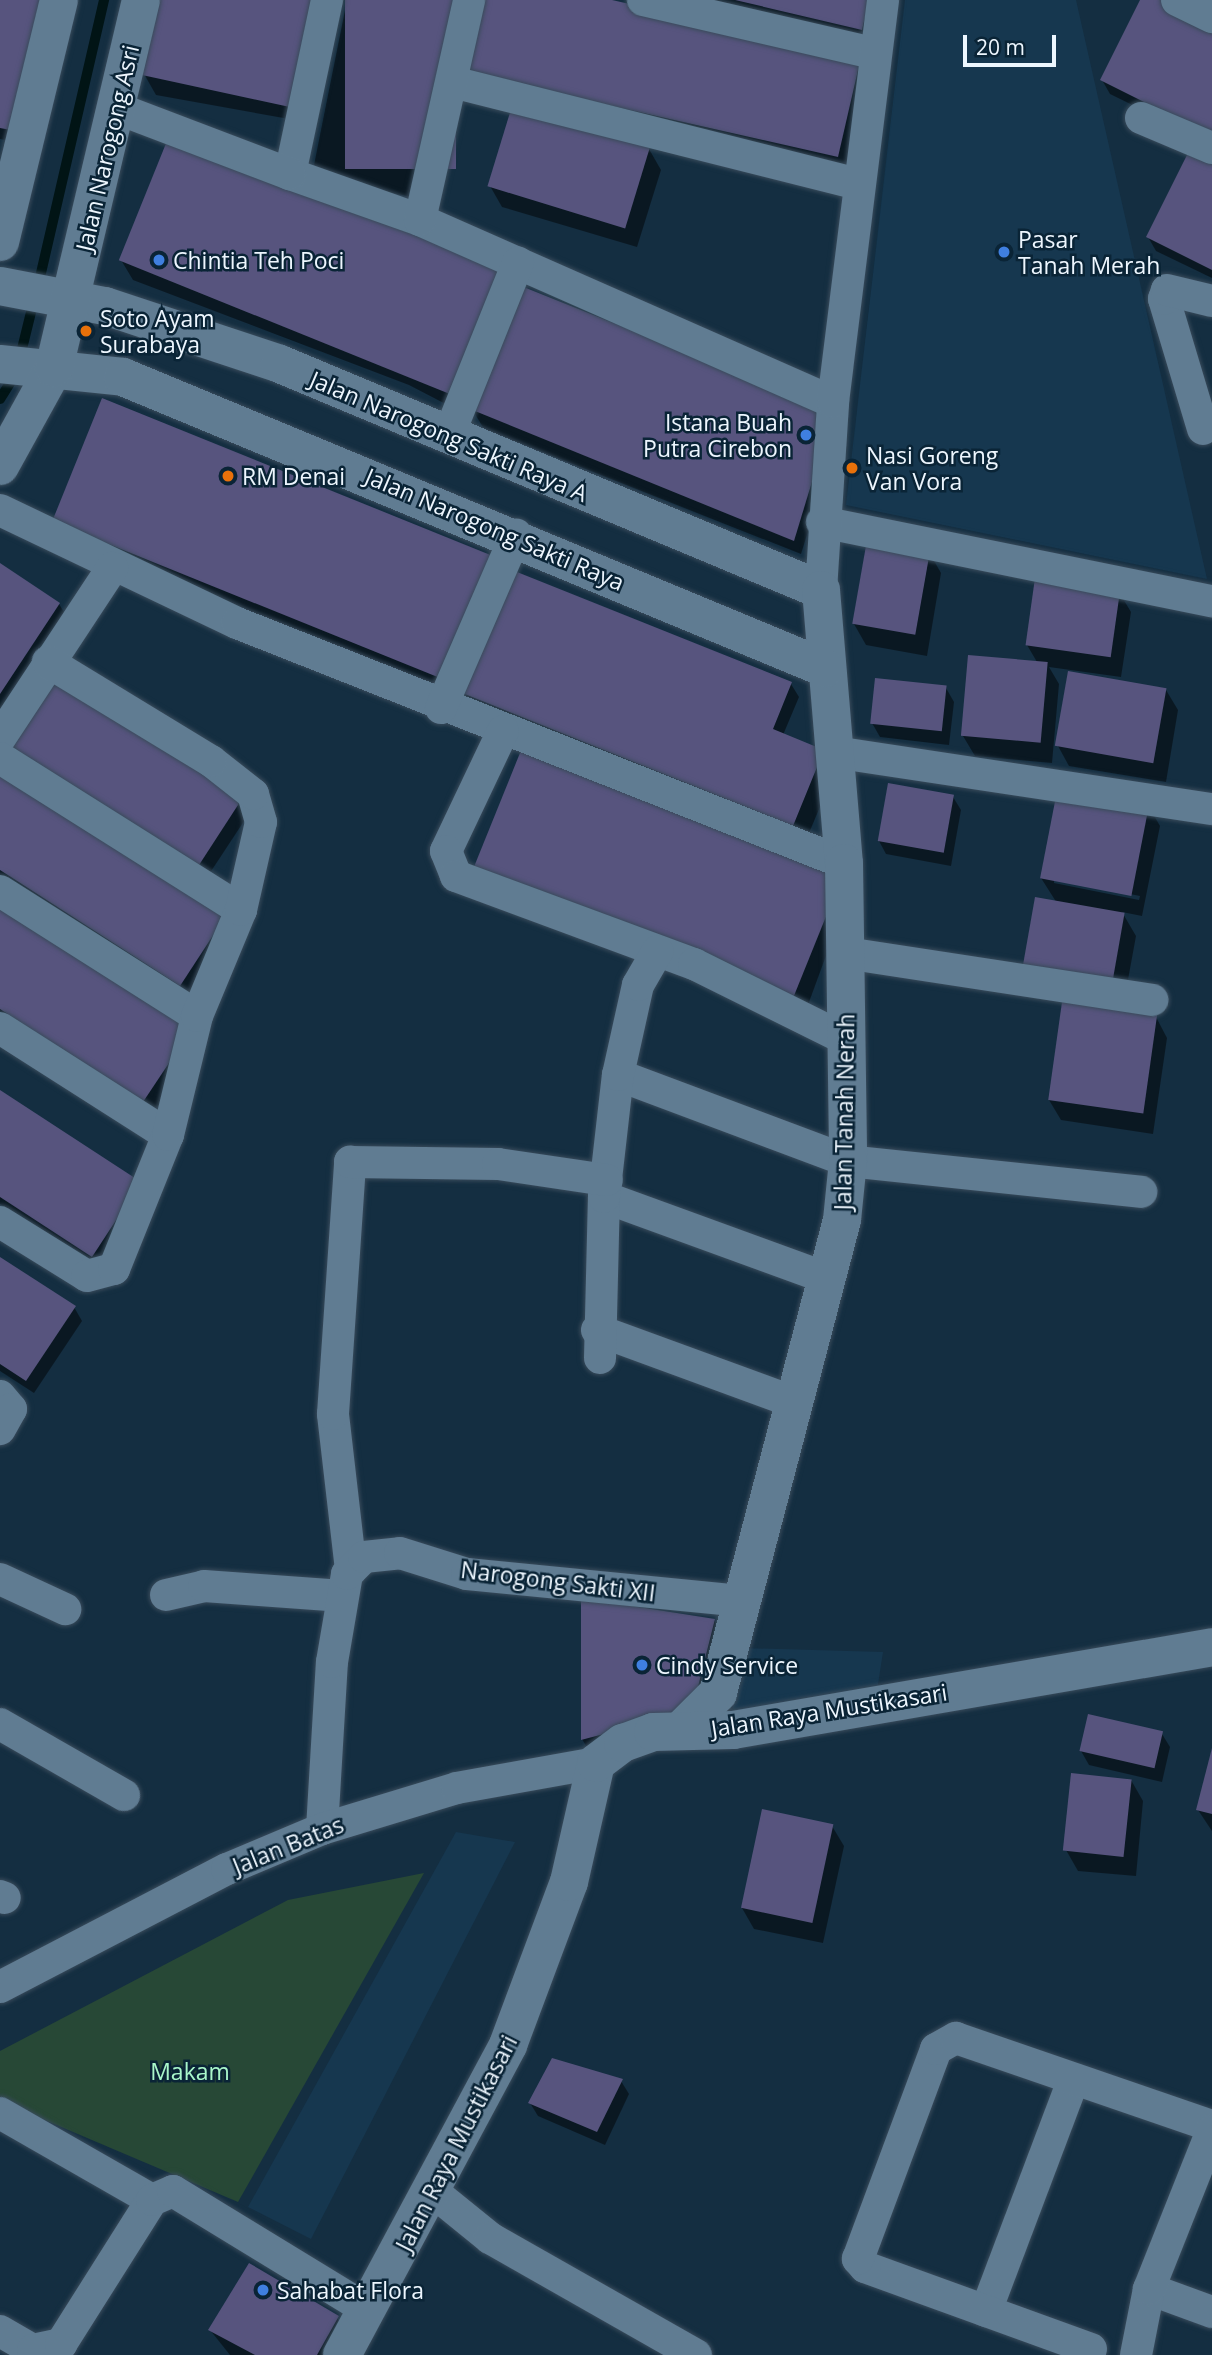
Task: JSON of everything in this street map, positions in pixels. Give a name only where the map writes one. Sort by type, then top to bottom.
[{"type":"street","points":[[0,242],[12,144],[59,0]]},
{"type":"street","name":"Jalan Narogong Asri","points":[[0,466],[28,366],[62,295],[116,108],[141,0]]},
{"type":"street","points":[[290,174],[327,0]]},
{"type":"street","points":[[420,220],[469,0]]},
{"type":"street","points":[[643,0],[873,53]]},
{"type":"street","points":[[821,590],[822,522],[833,402],[873,53],[883,0]]},
{"type":"street","points":[[1177,0],[1212,17]]},
{"type":"street","points":[[452,82],[859,184]]},
{"type":"street","points":[[116,108],[420,220],[833,402]]},
{"type":"street","points":[[1141,118],[1212,148]]},
{"type":"street","points":[[448,437],[518,263]]},
{"type":"street","points":[[5,286],[62,295]]},
{"type":"street","points":[[1203,429],[1164,299],[1167,290],[1212,301]]},
{"type":"street","name":"Jalan Narogong Sakti Raya A","points":[[62,295],[279,364],[448,437],[821,590]]},
{"type":"street","name":"Jalan Narogong Sakti Raya","points":[[28,366],[123,377],[516,535],[825,668]]},
{"type":"street","points":[[0,510],[112,569],[441,708],[844,863]]},
{"type":"street","points":[[822,522],[1212,601]]},
{"type":"street","points":[[441,708],[516,535]]},
{"type":"street","points":[[0,738],[112,569]]},
{"type":"street","name":"Jalan Tanah Nerah","points":[[682,1729],[718,1693],[791,1401],[842,1220],[848,1161],[844,863],[825,668],[821,590]]},
{"type":"street","points":[[0,1222],[87,1276],[114,1269],[168,1135],[197,1016],[241,910],[261,822],[253,794],[211,761],[48,662]]},
{"type":"street","points":[[503,731],[446,851],[446,862],[457,876],[658,951],[847,1040]]},
{"type":"street","points":[[834,752],[1212,809]]},
{"type":"street","points":[[0,758],[241,910]]},
{"type":"street","points":[[0,891],[197,1016]]},
{"type":"street","points":[[658,951],[638,985],[618,1075],[606,1189],[599,1344],[791,1401]]},
{"type":"street","points":[[846,953],[1153,1000]]},
{"type":"street","points":[[0,1028],[168,1135]]},
{"type":"street","points":[[618,1075],[848,1161],[1141,1192]]},
{"type":"street","points":[[323,1829],[332,1662],[347,1583],[333,1414],[350,1162],[498,1164],[606,1189],[826,1278]]},
{"type":"street","points":[[0,1396],[12,1409],[0,1429]]},
{"type":"street","name":"Narogong Sakti XII","points":[[347,1583],[364,1557],[400,1553],[467,1574],[741,1601]]},
{"type":"street","points":[[0,1580],[65,1609]]},
{"type":"street","points":[[166,1595],[204,1586],[347,1583]]},
{"type":"street","name":"Jalan Raya Mustikasari","points":[[342,2355],[508,2046],[547,1951],[596,1763],[623,1743],[682,1729],[733,1730],[1212,1647]]},
{"type":"street","points":[[0,1724],[124,1795]]},
{"type":"street","name":"Jalan Batas","points":[[0,1987],[227,1869],[323,1829],[457,1788],[596,1763]]},
{"type":"street","points":[[1091,2348],[865,2267],[857,2249],[945,2040],[956,2038],[1211,2133],[1149,2288],[1136,2355]]},
{"type":"street","points":[[986,2311],[1073,2081]]},
{"type":"street","points":[[0,2113],[152,2200]]},
{"type":"street","points":[[0,2331],[33,2350],[61,2344],[152,2200],[173,2191],[366,2309]]},
{"type":"street","points":[[432,2191],[490,2238],[696,2355]]},
{"type":"street","points":[[1149,2288],[1212,2312]]},
{"type":"shaded area","name":"Pasar Tanah Merah","points":[[905,0],[1076,0],[1207,579],[846,505]]},
{"type":"shaded area","points":[[741,1648],[883,1652],[876,1697],[738,1718],[729,1700]]},
{"type":"shaded area","points":[[456,1832],[515,1842],[311,2239],[248,2207]]},
{"type":"green space","name":"Makam","points":[[424,1873],[238,2202],[0,2101],[0,2051],[288,1900]]},
{"type":"building","points":[[0,0],[47,0],[21,132],[0,128]]},
{"type":"building","points":[[159,0],[323,0],[299,109],[142,75]]},
{"type":"building","points":[[345,0],[456,0],[456,169],[345,169]]},
{"type":"building","points":[[478,0],[612,0],[861,57],[838,157],[462,72]]},
{"type":"building","points":[[735,0],[869,0],[862,30]]},
{"type":"building","points":[[1140,0],[1169,0],[1212,21],[1212,136],[1100,80]]},
{"type":"building","points":[[512,106],[650,148],[625,228],[487,186]]},
{"type":"building","points":[[169,136],[500,270],[450,394],[119,260]]},
{"type":"building","points":[[1192,145],[1212,155],[1212,270],[1146,237]]},
{"type":"building","points":[[521,286],[801,398],[823,414],[818,462],[794,541],[470,409]]},
{"type":"building","points":[[102,398],[492,556],[443,679],[52,521]]},
{"type":"building","points":[[867,540],[930,551],[915,635],[852,624]]},
{"type":"building","points":[[0,563],[60,603],[0,694]]},
{"type":"building","points":[[512,570],[792,682],[773,729],[824,750],[793,826],[462,693]]},
{"type":"building","points":[[1035,578],[1120,590],[1111,657],[1026,645]]},
{"type":"building","points":[[968,655],[1048,662],[1041,743],[961,736]]},
{"type":"building","points":[[1068,671],[1166,688],[1153,763],[1055,746]]},
{"type":"building","points":[[57,676],[243,797],[194,872],[8,751]]},
{"type":"building","points":[[875,678],[947,686],[942,731],[870,724]]},
{"type":"building","points":[[522,748],[842,877],[792,1001],[472,872]]},
{"type":"building","points":[[0,763],[229,911],[180,986],[0,870]]},
{"type":"building","points":[[888,783],[954,795],[944,853],[878,841]]},
{"type":"building","points":[[1058,786],[1149,804],[1131,896],[1040,878]]},
{"type":"building","points":[[1035,897],[1125,913],[1112,987],[1022,971]]},
{"type":"building","points":[[0,902],[193,1027],[143,1102],[0,1009]]},
{"type":"building","points":[[1062,1002],[1157,1015],[1143,1113],[1048,1100]]},
{"type":"building","points":[[0,1090],[141,1182],[92,1257],[0,1197]]},
{"type":"building","points":[[0,1257],[76,1306],[26,1381],[0,1364]]},
{"type":"building","name":"Cindy Service","points":[[581,1598],[715,1619],[692,1711],[581,1740]]},
{"type":"building","points":[[1088,1714],[1163,1731],[1154,1768],[1079,1751]]},
{"type":"building","points":[[1212,1748],[1212,1814],[1196,1810]]},
{"type":"building","points":[[1071,1773],[1132,1779],[1124,1857],[1063,1851]]},
{"type":"building","points":[[762,1809],[833,1824],[812,1923],[741,1908]]},
{"type":"building","points":[[552,2058],[623,2079],[597,2132],[528,2103]]},
{"type":"building","name":"Sahabat Flora","points":[[249,2263],[339,2316],[317,2355],[255,2355],[208,2330]]},
{"type":"waterway","points":[[38,286],[104,0]]},
{"type":"waterway","points":[[20,357],[34,300]]},
{"type":"waterway","points":[[0,399],[15,375]]},
{"type":"place","name":"Pasar Tanah Merah","points":[[1004,252]]},
{"type":"place","name":"Chintia Teh Poci","points":[[159,260]]},
{"type":"place","name":"Soto Ayam Surabaya","points":[[86,331]]},
{"type":"place","name":"Istana Buah Putra Cirebon","points":[[806,435]]},
{"type":"place","name":"Nasi Goreng Van Vora","points":[[852,468]]},
{"type":"place","name":"RM Denai","points":[[228,476]]},
{"type":"place","name":"Cindy Service","points":[[642,1665]]},
{"type":"place","name":"Sahabat Flora","points":[[263,2290]]}]
